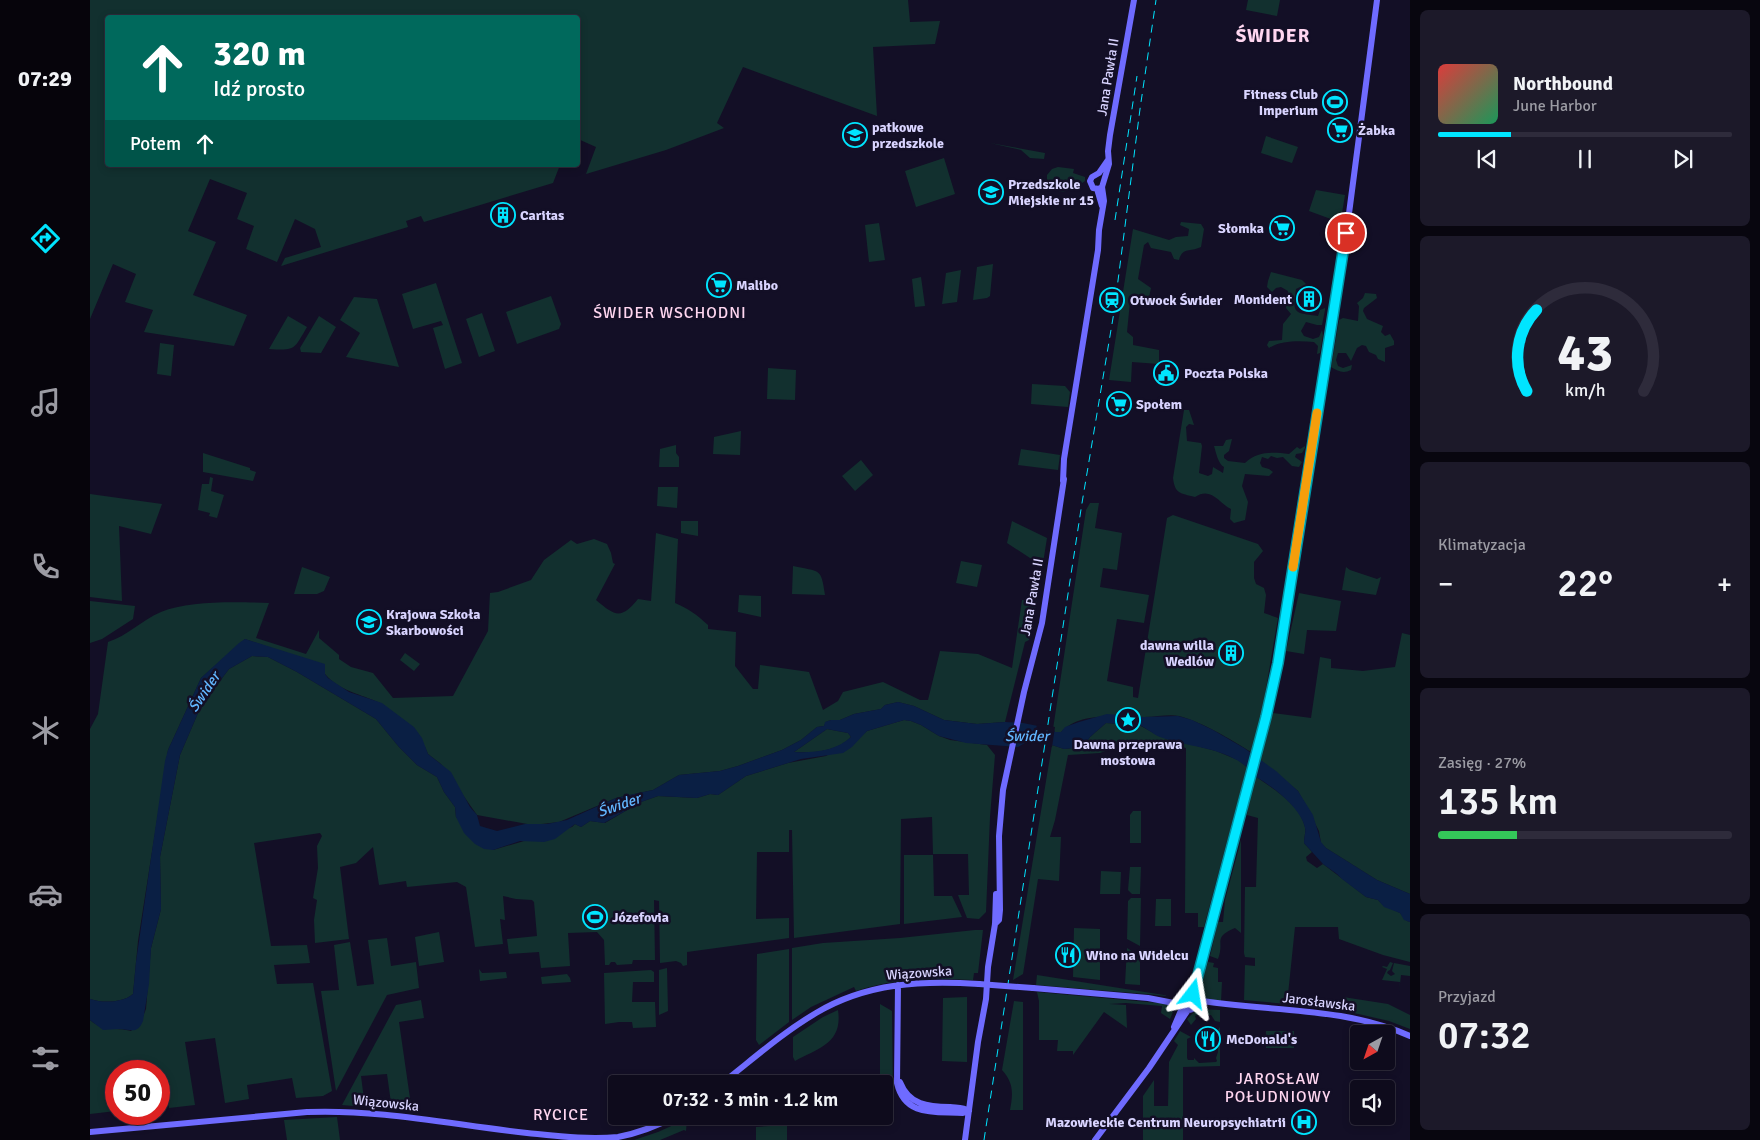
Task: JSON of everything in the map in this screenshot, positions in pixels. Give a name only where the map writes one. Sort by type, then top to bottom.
[{"type":"main road","name":"Jana Pawła II","points":[[965,1140],[987,984],[987,972],[995,924],[999,917],[1000,814],[1011,752],[1042,623],[1063,481],[1068,463],[1066,453],[1077,384],[1081,377],[1082,354],[1098,250],[1102,206],[1101,185],[1108,168],[1110,136],[1134,0]]},
{"type":"main road","points":[[1182,1005],[1193,1009],[1193,998],[1199,972],[1278,663],[1348,221],[1377,0]]},
{"type":"main road","name":"Jana Pawła II","points":[[1096,176],[1108,159]]},
{"type":"main road","points":[[1096,176],[1101,177],[1101,185],[1092,187],[1090,183],[1092,177],[1096,176]]},
{"type":"main road","name":"Wiązowska","points":[[733,1075],[817,1012],[851,996],[898,985],[937,982],[979,984],[1148,998],[1182,1005]]},
{"type":"main road","points":[[898,985],[897,1083],[902,1096],[917,1108],[932,1112],[964,1113],[969,1111]]},
{"type":"main road","points":[[1095,1140],[1165,1044],[1182,1005],[1193,998]]},
{"type":"main road","name":"Jarosławska","points":[[1193,998],[1223,1004],[1343,1016],[1379,1024],[1410,1036]]},
{"type":"main road","name":"Wiązowska","points":[[90,1132],[337,1111],[413,1118],[496,1130],[596,1139],[617,1137],[642,1131],[656,1125]]},
{"type":"green space","points":[[90,0],[908,0],[910,22],[940,21],[935,44],[873,47],[877,116],[743,67],[717,123],[724,128],[666,150],[586,174],[596,147],[580,140],[580,15],[105,15],[105,167],[559,167],[553,183],[424,222],[421,216],[406,221],[408,227],[281,266],[285,258],[321,247],[315,229],[295,219],[277,262],[246,249],[254,226],[237,219],[247,193],[210,179],[188,231],[216,242],[193,295],[247,315],[234,346],[144,332],[153,310],[125,302],[136,274],[113,264],[90,319]]},
{"type":"green space","points":[[1248,0],[1280,0],[1277,16],[1246,10]]},
{"type":"green space","points":[[1266,136],[1298,147],[1292,163],[1261,153]]},
{"type":"green space","points":[[990,143],[1045,153],[1044,159],[1030,158],[1021,150]]},
{"type":"green space","points":[[944,158],[955,194],[916,207],[905,171]]},
{"type":"green space","points":[[1058,167],[1074,169],[1073,173],[1085,177],[1085,181],[1066,191],[1052,189],[1047,175],[1052,169]]},
{"type":"green space","points":[[1316,190],[1345,195],[1339,222],[1309,211]]},
{"type":"green space","points":[[1181,222],[1201,224],[1204,229],[1201,247],[1185,251],[1179,260],[1174,259],[1171,252],[1151,248],[1148,242],[1144,245],[1138,279],[1151,288],[1148,302],[1130,302],[1127,332],[1133,337],[1133,345],[1159,350],[1159,364],[1132,362],[1131,382],[1109,380],[1133,229],[1169,240],[1188,236],[1189,229],[1180,225]]},
{"type":"green space","points":[[879,223],[885,260],[869,262],[865,225]]},
{"type":"green space","points":[[993,264],[990,296],[973,300],[977,267]]},
{"type":"green space","points":[[961,270],[957,302],[942,304],[946,273]]},
{"type":"green space","points":[[1271,272],[1302,280],[1306,284],[1296,289],[1294,303],[1296,311],[1299,313],[1318,316],[1320,310],[1325,308],[1322,325],[1306,322],[1301,331],[1304,336],[1313,339],[1319,337],[1322,330],[1320,353],[1317,354],[1318,346],[1314,342],[1285,342],[1269,348],[1267,345],[1269,341],[1282,340],[1283,324],[1291,314],[1286,308],[1288,291],[1281,287],[1276,288],[1272,292],[1267,287]]},
{"type":"green space","points":[[921,277],[925,306],[915,307],[912,279]]},
{"type":"green space","points":[[436,283],[462,363],[445,369],[433,328],[443,325],[441,321],[413,329],[402,294]]},
{"type":"green space","points":[[1365,293],[1376,294],[1377,298],[1364,308],[1363,311],[1367,319],[1383,326],[1381,332],[1385,336],[1390,334],[1394,345],[1385,348],[1385,362],[1378,359],[1376,355],[1369,352],[1366,346],[1362,345],[1357,348],[1351,361],[1346,353],[1338,353],[1336,360],[1338,366],[1343,368],[1352,365],[1351,370],[1345,372],[1338,371],[1331,367],[1339,320],[1343,318],[1358,321],[1359,306],[1357,303],[1363,298]]},
{"type":"green space","points":[[551,296],[561,324],[559,329],[517,344],[506,312]]},
{"type":"green space","points":[[354,297],[377,299],[399,367],[346,357],[360,333],[340,320]]},
{"type":"green space","points":[[482,313],[495,351],[479,357],[466,319]]},
{"type":"green space","points":[[288,316],[307,327],[293,347],[284,350],[269,349]]},
{"type":"green space","points":[[319,316],[336,327],[321,353],[301,352],[300,348]]},
{"type":"green space","points":[[160,343],[174,345],[171,376],[157,374]]},
{"type":"green space","points":[[768,368],[796,370],[795,400],[767,399]]},
{"type":"green space","points":[[1032,384],[1065,386],[1070,392],[1068,407],[1031,404]]},
{"type":"green space","points":[[1184,410],[1189,410],[1194,425],[1189,424],[1186,427],[1187,441],[1201,443],[1202,446],[1199,473],[1208,476],[1212,474],[1213,467],[1223,473],[1224,467],[1219,461],[1214,446],[1223,446],[1226,440],[1232,439],[1229,451],[1224,455],[1224,458],[1228,461],[1245,463],[1260,454],[1289,454],[1297,447],[1300,449],[1305,446],[1302,453],[1296,454],[1295,457],[1302,462],[1299,467],[1292,466],[1283,457],[1271,456],[1268,459],[1262,457],[1260,463],[1262,467],[1273,472],[1269,476],[1245,474],[1242,486],[1248,502],[1245,520],[1234,523],[1230,519],[1231,509],[1210,494],[1201,494],[1195,497],[1179,492],[1175,487],[1173,478]]},
{"type":"green space","points":[[741,431],[740,455],[713,454],[714,437]]},
{"type":"green space","points":[[676,445],[679,467],[659,467],[660,449]]},
{"type":"green space","points":[[1021,449],[1060,455],[1058,470],[1018,465]]},
{"type":"green space","points":[[203,453],[250,468],[250,470],[256,472],[253,481],[203,472]]},
{"type":"green space","points":[[861,460],[873,475],[855,491],[842,476]]},
{"type":"green space","points":[[210,477],[213,478],[211,491],[224,495],[217,518],[209,516],[210,513],[198,510],[202,484],[209,484]]},
{"type":"green space","points":[[658,487],[678,487],[677,508],[657,506]]},
{"type":"green space","points":[[90,494],[162,504],[151,534],[119,526],[122,601],[90,597]]},
{"type":"green space","points":[[1090,503],[1099,503],[1095,528],[1122,533],[1117,570],[1103,568],[1100,587],[1149,595],[1144,623],[1117,619],[1107,681],[1133,687],[1133,697],[1138,698],[1167,518],[1173,515],[1258,544],[1263,551],[1254,562],[1254,578],[1256,584],[1264,588],[1266,595],[1264,613],[1278,618],[1260,724],[1251,752],[1207,727],[1175,715],[1090,718],[1070,725],[1061,732],[1055,732],[1053,729],[1086,510]]},
{"type":"green space","points":[[681,521],[698,521],[698,536],[681,533]]},
{"type":"green space","points":[[1012,521],[1047,538],[1043,563],[1030,558],[1007,543]]},
{"type":"green space","points":[[656,533],[678,539],[675,603],[696,615],[708,625],[708,629],[736,632],[735,666],[753,689],[758,689],[760,665],[809,672],[823,710],[838,701],[843,692],[883,682],[920,700],[928,700],[940,651],[978,654],[1012,668],[1022,600],[1037,601],[1029,640],[1025,642],[1005,722],[977,724],[944,720],[914,706],[898,702],[885,705],[881,709],[826,722],[824,726],[817,727],[801,740],[782,750],[738,766],[720,771],[679,775],[653,790],[616,798],[559,822],[533,825],[477,815],[441,764],[428,754],[425,747],[384,706],[344,688],[325,674],[280,651],[245,639],[201,678],[168,750],[138,941],[133,994],[124,999],[112,1001],[90,999],[90,729],[98,714],[108,642],[122,636],[154,615],[172,608],[214,603],[269,603],[256,638],[306,654],[319,630],[319,638],[339,655],[339,659],[351,667],[373,673],[393,698],[453,696],[488,631],[490,593],[531,580],[544,560],[571,540],[577,544],[594,539],[607,544],[615,564],[596,600],[608,610],[622,613],[638,599],[651,601]]},
{"type":"green space","points":[[961,561],[982,565],[977,587],[956,583]]},
{"type":"green space","points":[[793,566],[818,572],[825,595],[792,594]]},
{"type":"green space","points":[[302,567],[330,577],[324,591],[317,594],[294,594]]},
{"type":"green space","points":[[1346,567],[1377,579],[1381,577],[1376,595],[1342,590]]},
{"type":"green space","points":[[1299,593],[1341,601],[1336,631],[1307,630],[1304,654],[1286,651]]},
{"type":"green space","points":[[739,595],[761,596],[761,617],[738,612]]},
{"type":"green space","points":[[90,601],[135,606],[133,619],[102,639],[90,643]]},
{"type":"green space","points":[[1402,633],[1410,635],[1410,894],[1377,880],[1326,848],[1321,843],[1319,831],[1298,791],[1260,760],[1273,713],[1311,718],[1320,657],[1331,659],[1331,668],[1363,671],[1395,667]]},
{"type":"green space","points":[[405,653],[420,664],[414,671],[400,660]]},
{"type":"green space","points":[[252,656],[268,657],[376,719],[417,765],[437,777],[444,792],[455,807],[456,817],[493,850],[572,827],[575,824],[581,827],[590,821],[605,823],[641,802],[658,796],[697,798],[710,794],[718,795],[746,776],[788,763],[826,756],[867,731],[904,720],[921,725],[939,736],[950,740],[987,745],[995,755],[986,912],[979,919],[967,918],[958,895],[969,895],[968,854],[933,854],[932,817],[901,819],[900,924],[794,938],[792,830],[789,830],[789,852],[757,852],[756,919],[789,918],[789,938],[687,952],[687,965],[683,966],[676,961],[660,963],[659,901],[654,900],[655,960],[633,960],[632,964],[617,965],[615,962],[611,962],[609,965],[605,965],[604,940],[597,932],[568,933],[570,966],[541,968],[539,952],[509,954],[507,939],[537,936],[534,902],[532,900],[503,896],[505,920],[500,919],[503,944],[475,947],[466,887],[457,882],[407,887],[406,881],[379,885],[373,847],[356,863],[340,867],[349,939],[315,943],[314,920],[317,900],[313,898],[318,868],[317,846],[322,836],[320,833],[254,843],[271,946],[307,945],[310,963],[274,965],[277,984],[313,983],[332,1091],[323,1096],[296,1098],[292,1078],[247,1085],[249,1099],[225,1103],[215,1038],[185,1042],[195,1105],[170,1108],[170,1060],[105,1060],[105,1112],[90,1114],[90,1020],[101,1027],[131,1031],[142,1019],[146,1009],[151,948],[161,909],[160,857],[180,755],[198,713],[229,669]]},
{"type":"green space","points":[[1106,723],[1139,725],[1159,736],[1216,751],[1238,760],[1247,767],[1204,927],[1198,927],[1198,913],[1185,913],[1186,748],[1144,742],[1122,748],[1118,746],[1100,753],[1068,755],[1050,837],[1061,837],[1059,881],[1038,879],[1023,974],[1013,980],[1052,745],[1064,749],[1083,747],[1090,737]]},
{"type":"green space","points":[[827,729],[848,733],[851,737],[832,749],[817,752],[794,752]]},
{"type":"green space","points":[[1255,776],[1285,798],[1298,811],[1305,827],[1304,843],[1312,852],[1306,857],[1307,861],[1317,868],[1323,864],[1366,897],[1378,900],[1383,905],[1400,913],[1410,922],[1410,962],[1383,955],[1339,939],[1338,927],[1295,927],[1287,1004],[1244,1000],[1245,965],[1255,966],[1255,958],[1245,957],[1244,953],[1245,887],[1256,887],[1258,818],[1247,815],[1250,791]]},
{"type":"green space","points":[[1133,811],[1141,811],[1141,843],[1130,843],[1130,815]]},
{"type":"green space","points":[[1241,840],[1241,933],[1235,928],[1221,937],[1218,959],[1210,956],[1218,922],[1223,922],[1225,900]]},
{"type":"green space","points":[[904,855],[933,855],[934,896],[952,896],[962,917],[904,924]]},
{"type":"green space","points":[[1130,867],[1141,867],[1140,894],[1132,894],[1128,890]]},
{"type":"green space","points":[[1101,871],[1121,872],[1120,894],[1100,894]]},
{"type":"green space","points":[[1131,898],[1141,898],[1140,946],[1127,939],[1128,901]]},
{"type":"green space","points":[[1156,899],[1171,899],[1171,926],[1155,926]]},
{"type":"green space","points":[[1074,928],[1100,929],[1100,980],[1073,977]]},
{"type":"green space","points":[[983,930],[978,973],[974,973],[973,980],[899,981],[856,991],[854,987],[811,1007],[792,1020],[792,948],[823,943],[900,938]]},
{"type":"green space","points":[[439,932],[444,962],[419,966],[415,937]]},
{"type":"green space","points":[[387,938],[391,966],[416,962],[419,988],[387,995],[336,1091],[321,991],[339,990],[334,945],[350,942],[357,986],[374,984],[368,940]]},
{"type":"green space","points":[[1127,948],[1140,956],[1140,985],[1125,984]]},
{"type":"green space","points":[[789,949],[789,1022],[759,1045],[756,1040],[757,954]]},
{"type":"green space","points":[[1208,962],[1214,963],[1213,967],[1218,968],[1218,982],[1222,982],[1221,1001],[1205,999],[1199,990]]},
{"type":"green space","points":[[1390,962],[1393,963],[1387,973],[1391,976],[1395,974],[1392,971],[1394,963],[1410,966],[1410,976],[1401,975],[1399,992],[1400,982],[1382,980],[1387,969],[1382,967],[1387,967]]},
{"type":"green space","points":[[667,968],[668,1011],[659,1015],[659,970]]},
{"type":"green space","points":[[479,969],[482,973],[506,972],[507,978],[480,981]]},
{"type":"green space","points":[[651,970],[654,972],[654,982],[633,982],[632,1002],[655,1002],[656,1027],[633,1028],[632,1022],[605,1024],[604,973]]},
{"type":"green space","points":[[567,974],[571,982],[542,984],[541,977]]},
{"type":"green space","points":[[1037,975],[1170,996],[1036,985]]},
{"type":"green space","points":[[1037,992],[1170,1004],[1173,1012],[1170,1019],[1161,1013],[1162,1006],[1126,1003],[1109,1004],[1126,1005],[1127,1028],[1104,1012],[1073,1055],[1073,1051],[1057,1051],[1058,1040],[1039,1040],[1039,1001]]},
{"type":"green space","points":[[967,997],[967,1062],[942,1061],[943,998]]},
{"type":"green space","points":[[1343,997],[1388,1004],[1410,1015],[1410,1029],[1389,1021],[1341,1010]]},
{"type":"green space","points":[[421,1000],[424,1018],[399,1022],[412,1112],[392,1110],[387,1074],[361,1076],[365,1107],[342,1105],[396,1005]]},
{"type":"green space","points":[[1014,1001],[1023,1002],[1023,1110],[1010,1110],[1012,1099],[1011,1084],[1002,1070]]},
{"type":"green space","points":[[880,1004],[892,1011],[893,1075],[880,1075]]},
{"type":"green space","points":[[1197,1009],[1220,1010],[1220,1022],[1215,1021],[1211,1015],[1197,1015],[1191,1025],[1187,1019]]},
{"type":"green space","points":[[838,1010],[839,1021],[833,1037],[820,1048],[795,1061],[793,1057],[793,1037],[823,1017]]},
{"type":"green space","points":[[1220,1027],[1220,1066],[1183,1067],[1183,1140],[1143,1140],[1143,1096],[1154,1080],[1154,1106],[1168,1106],[1169,1062],[1178,1045],[1174,1041],[1180,1031],[1191,1037],[1187,1039],[1188,1060],[1194,1060],[1194,1058],[1199,1063],[1216,1062],[1218,1030]]},
{"type":"green space","points":[[1266,1031],[1294,1031],[1294,1048],[1266,1048]]},
{"type":"green space","points":[[337,1117],[340,1140],[287,1140],[284,1120]]},
{"type":"green space","points":[[674,1125],[686,1125],[686,1131],[684,1130],[660,1140],[634,1140]]},
{"type":"green space","points":[[787,1125],[787,1140],[756,1140],[756,1127]]},
{"type":"water","name":"Świder","points":[[245,639],[325,664],[325,674],[328,678],[349,692],[382,703],[414,727],[422,738],[428,754],[451,772],[470,807],[477,815],[480,826],[497,831],[525,824],[547,824],[567,820],[616,798],[653,790],[679,775],[720,771],[738,766],[782,750],[801,740],[817,727],[824,726],[825,722],[881,709],[885,705],[898,702],[914,706],[944,720],[977,724],[1023,723],[1053,729],[1055,732],[1061,732],[1065,727],[1107,714],[1144,717],[1178,716],[1213,730],[1244,748],[1276,771],[1298,791],[1313,815],[1321,842],[1326,848],[1377,880],[1410,894],[1410,922],[1404,920],[1400,913],[1384,907],[1378,900],[1366,897],[1323,864],[1304,843],[1305,828],[1297,811],[1272,787],[1246,772],[1247,767],[1227,755],[1171,741],[1136,724],[1106,723],[1090,737],[1083,747],[1064,749],[1040,741],[1030,740],[1018,747],[966,743],[939,736],[921,725],[904,720],[867,731],[852,747],[843,753],[801,759],[746,776],[718,795],[710,794],[697,798],[658,796],[641,802],[604,823],[590,821],[581,827],[575,824],[555,839],[544,842],[520,841],[493,850],[484,849],[475,844],[464,833],[456,817],[455,807],[444,792],[437,777],[417,765],[376,719],[268,657],[252,656],[229,669],[213,690],[198,713],[180,755],[160,857],[161,909],[151,948],[149,984],[143,1021],[136,1030],[103,1030],[90,1020],[90,999],[112,1001],[124,999],[133,994],[136,962],[168,750],[201,678]],"holes":[[[827,729],[848,733],[851,737],[832,748],[809,752],[794,752]]]},
{"type":"pier","points":[[1037,724],[1055,727],[1052,747],[1034,743]]},
{"type":"railway","points":[[984,1140],[1082,503],[1114,312],[1156,0]]},
{"type":"railway","points":[[1115,220],[1137,76]]},
{"type":"slow traffic","points":[[1293,567],[1317,413]]},
{"type":"place","name":"Fitness Club Imperium","points":[[1335,102]]},
{"type":"place","name":"Żabka","points":[[1340,130]]},
{"type":"place","name":"patkowe przedszkole","points":[[855,135]]},
{"type":"place","name":"Przedszkole Miejskie nr 15","points":[[991,192]]},
{"type":"place","name":"Caritas","points":[[503,215]]},
{"type":"place","name":"Słomka","points":[[1282,228]]},
{"type":"place","name":"Malibo","points":[[719,285]]},
{"type":"place","name":"Monident","points":[[1309,299]]},
{"type":"place","name":"Otwock Świder","points":[[1112,300]]},
{"type":"place","name":"Poczta Polska","points":[[1166,373]]},
{"type":"place","name":"Społem","points":[[1119,404]]},
{"type":"place","name":"Krajowa Szkoła Skarbowości","points":[[369,622]]},
{"type":"place","name":"dawna willa Wedlów","points":[[1231,653]]},
{"type":"place","name":"Dawna przeprawa mostowa","points":[[1128,720]]},
{"type":"place","name":"Józefovia","points":[[595,917]]},
{"type":"place","name":"Wino na Widelcu","points":[[1068,955]]},
{"type":"place","name":"McDonald's","points":[[1208,1039]]},
{"type":"place","name":"Mazowieckie Centrum Neuropsychiatrii","points":[[1304,1122]]},
{"type":"district","name":"ŚWIDER","points":[[1273,36]]},
{"type":"district","name":"ŚWIDER WSCHODNI","points":[[670,313]]},
{"type":"district","name":"JAROSŁAW POŁUDNIOWY","points":[[1278,1088]]},
{"type":"district","name":"RYCICE","points":[[561,1115]]},
{"type":"route","points":[[1193,994],[1266,717],[1278,663],[1346,233]]}]
